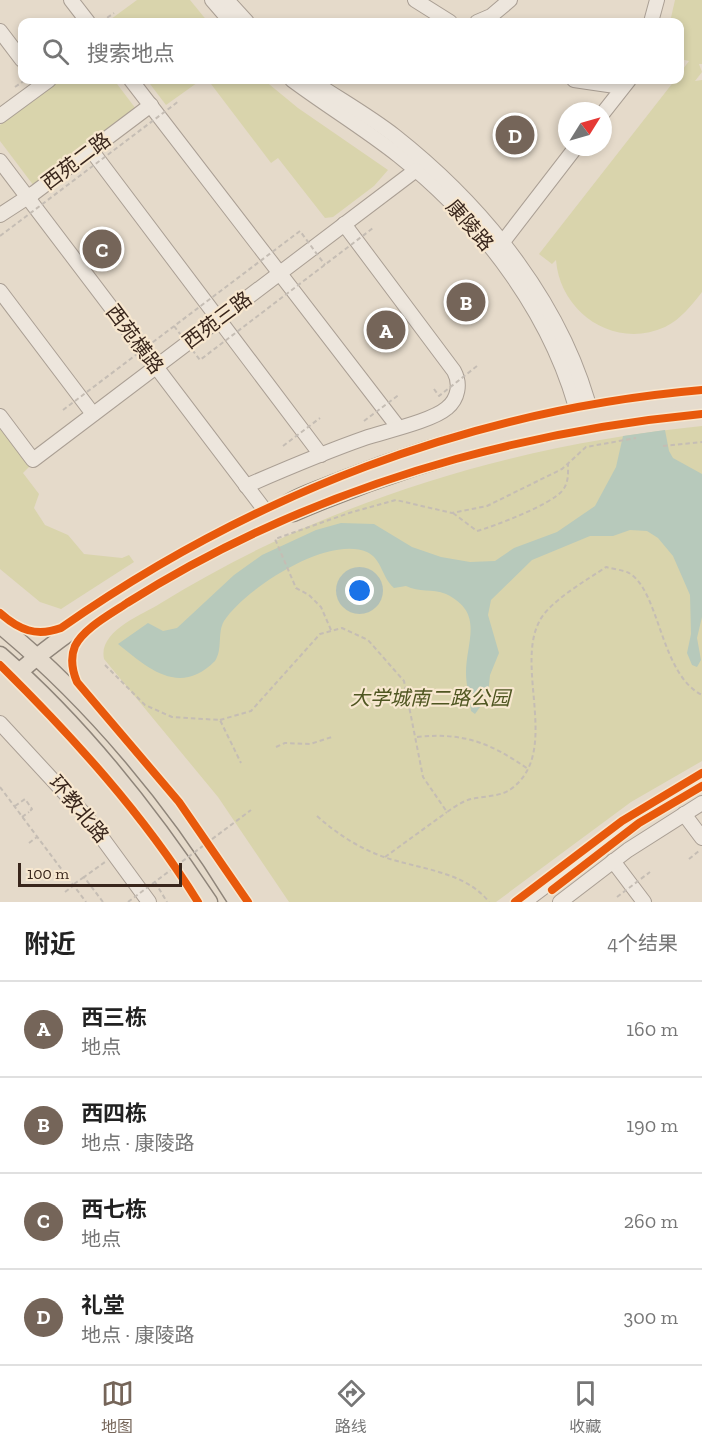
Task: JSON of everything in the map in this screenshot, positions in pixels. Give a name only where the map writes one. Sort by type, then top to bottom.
[{"type":"main road","points":[[19,672],[37,657],[145,583],[270,517],[279,507],[308,494],[398,460],[476,436],[702,396]]},
{"type":"main road","points":[[586,418],[702,408]]},
{"type":"main road","points":[[0,625],[37,657],[100,723],[147,777],[200,847],[237,902]]},
{"type":"main road","points":[[0,655],[19,672],[125,787],[209,902]]},
{"type":"street","points":[[71,0],[85,18]]},
{"type":"street","points":[[212,0],[228,18]]},
{"type":"street","points":[[227,0],[243,18]]},
{"type":"street","points":[[415,0],[444,18]]},
{"type":"street","points":[[486,18],[510,0]]},
{"type":"street","points":[[652,18],[657,0]]},
{"type":"street","points":[[0,31],[18,55]]},
{"type":"street","points":[[0,116],[38,84]]},
{"type":"street","points":[[134,84],[398,427]]},
{"type":"street","name":"康陵路","points":[[298,84],[416,170],[473,226],[523,292],[561,362],[586,418]]},
{"type":"street","name":"康陵路","points":[[317,84],[393,135],[434,169],[469,204],[502,243],[535,290],[561,335],[579,374],[586,418]]},
{"type":"street","points":[[611,102],[625,84]]},
{"type":"street","name":"西苑二路","points":[[0,215],[151,105]]},
{"type":"street","points":[[91,150],[321,455]]},
{"type":"street","points":[[502,243],[569,156]]},
{"type":"street","name":"西苑横路","points":[[0,161],[270,517]]},
{"type":"street","name":"西苑三路","points":[[0,416],[33,460],[416,170]]},
{"type":"street","points":[[246,486],[321,455],[435,415],[449,407],[456,398],[457,378],[452,368],[344,224]]},
{"type":"street","points":[[0,291],[93,414]]},
{"type":"street","name":"环教北路","points":[[0,723],[86,816],[149,902]]},
{"type":"street","points":[[524,902],[623,828],[702,779]]},
{"type":"street","points":[[560,902],[613,861],[702,803]]},
{"type":"street","points":[[684,814],[702,838]]},
{"type":"street","points":[[613,861],[644,902]]},
{"type":"street","points":[[542,889],[550,902]]},
{"type":"path","points":[[106,18],[114,13]]},
{"type":"path","points":[[15,87],[19,84]]},
{"type":"path","points":[[0,236],[179,102]]},
{"type":"path","points":[[174,326],[200,360],[373,228]]},
{"type":"path","points":[[63,410],[300,231],[325,265]]},
{"type":"path","points":[[434,389],[439,396],[477,366]]},
{"type":"path","points":[[364,421],[400,394]]},
{"type":"path","points":[[283,446],[320,418]]},
{"type":"path","points":[[331,631],[321,608],[309,595],[296,588],[274,539],[349,513],[396,501],[452,513],[487,506],[548,477],[568,464],[586,447],[636,438]]},
{"type":"path","points":[[663,446],[702,441]]},
{"type":"path","points":[[452,513],[477,531],[501,524],[562,491],[568,478],[568,464]]},
{"type":"path","points":[[385,857],[447,812],[470,800],[493,796],[511,789],[528,769],[535,739],[531,640],[540,619],[560,600],[606,567],[629,574],[643,589],[675,666],[692,690],[702,695]]},
{"type":"path","points":[[105,665],[145,705],[172,717],[220,720],[251,711],[320,634],[342,628],[368,640],[405,681],[423,777],[447,812]]},
{"type":"path","points":[[220,720],[241,763]]},
{"type":"path","points":[[417,737],[439,735],[471,738],[497,749],[528,769]]},
{"type":"path","points":[[276,747],[285,743],[317,743],[332,737]]},
{"type":"path","points":[[0,788],[73,885]]},
{"type":"path","points":[[0,788],[86,902]]},
{"type":"path","points":[[15,806],[25,799],[32,809],[22,817]]},
{"type":"path","points":[[128,902],[251,810]]},
{"type":"path","points":[[317,816],[348,839],[385,857],[428,868],[474,887],[489,902]]},
{"type":"path","points":[[29,843],[37,837]]},
{"type":"path","points":[[204,837],[216,854]]},
{"type":"path","points":[[689,859],[702,849]]},
{"type":"path","points":[[65,892],[110,858]]},
{"type":"path","points":[[170,859],[183,879]]},
{"type":"path","points":[[616,897],[650,872]]},
{"type":"path","points":[[85,878],[103,902]]},
{"type":"path","points":[[155,882],[166,902]]},
{"type":"green space","points":[[137,0],[190,0],[205,18],[112,18]]},
{"type":"green space","points":[[675,0],[702,0],[702,64],[699,64],[702,72],[695,81],[702,80],[702,292],[690,307],[671,324],[646,333],[627,334],[610,330],[593,322],[579,311],[568,296],[560,279],[556,260],[552,264],[539,254],[672,84],[684,84],[684,68],[689,61],[684,60],[684,18],[671,18]]},
{"type":"green space","points":[[55,84],[117,84],[136,109],[34,186],[0,141],[0,125]]},
{"type":"green space","points":[[150,84],[195,84],[166,105]]},
{"type":"green space","points":[[211,84],[269,84],[298,108],[388,170],[374,186],[333,217],[325,218],[278,158],[271,163]]},
{"type":"green space","points":[[0,424],[31,465],[23,473],[39,494],[34,508],[45,525],[68,535],[84,554],[122,558],[129,555],[134,562],[61,609],[40,602],[0,569]]},
{"type":"green space","name":"大学城南二路公园","points":[[702,426],[702,761],[631,802],[496,902],[289,902],[218,797],[104,659],[104,649],[108,640],[123,625],[223,567],[288,535],[354,508],[421,484],[560,447]]},
{"type":"shaded area","points":[[665,430],[669,451],[673,458],[702,474],[702,617],[697,638],[701,660],[697,667],[692,665],[687,653],[691,634],[690,595],[673,556],[658,538],[647,531],[630,530],[613,536],[590,536],[532,560],[491,600],[488,615],[499,653],[490,675],[488,696],[475,714],[471,711],[466,678],[471,629],[466,610],[458,602],[441,592],[406,586],[394,588],[376,559],[367,552],[350,549],[331,551],[288,568],[268,581],[250,594],[224,621],[215,661],[202,672],[189,677],[176,678],[164,675],[141,662],[118,644],[148,623],[163,631],[177,628],[234,575],[262,555],[316,530],[341,523],[374,524],[412,547],[441,557],[470,562],[495,561],[514,548],[557,532],[595,506],[616,467],[623,436]]},
{"type":"cycle path","points":[[0,613],[21,628],[36,632],[52,631],[61,628],[134,580],[209,538],[286,500],[366,467],[447,439],[531,417],[616,401],[702,390]]},
{"type":"cycle path","points":[[248,902],[179,802],[77,682],[72,655],[79,639],[98,622],[127,603],[205,558],[286,519],[370,486],[456,459],[547,437],[640,421],[702,414]]},
{"type":"cycle path","points":[[0,665],[106,778],[155,838],[198,902]]},
{"type":"cycle path","points":[[515,902],[622,821],[702,773]]},
{"type":"cycle path","points":[[552,890],[639,823],[702,786]]},
{"type":"place","name":"礼堂","points":[[515,135]]},
{"type":"place","name":"西七栋","points":[[102,249]]},
{"type":"place","name":"西四栋","points":[[466,302]]},
{"type":"place","name":"西三栋","points":[[386,330]]}]
